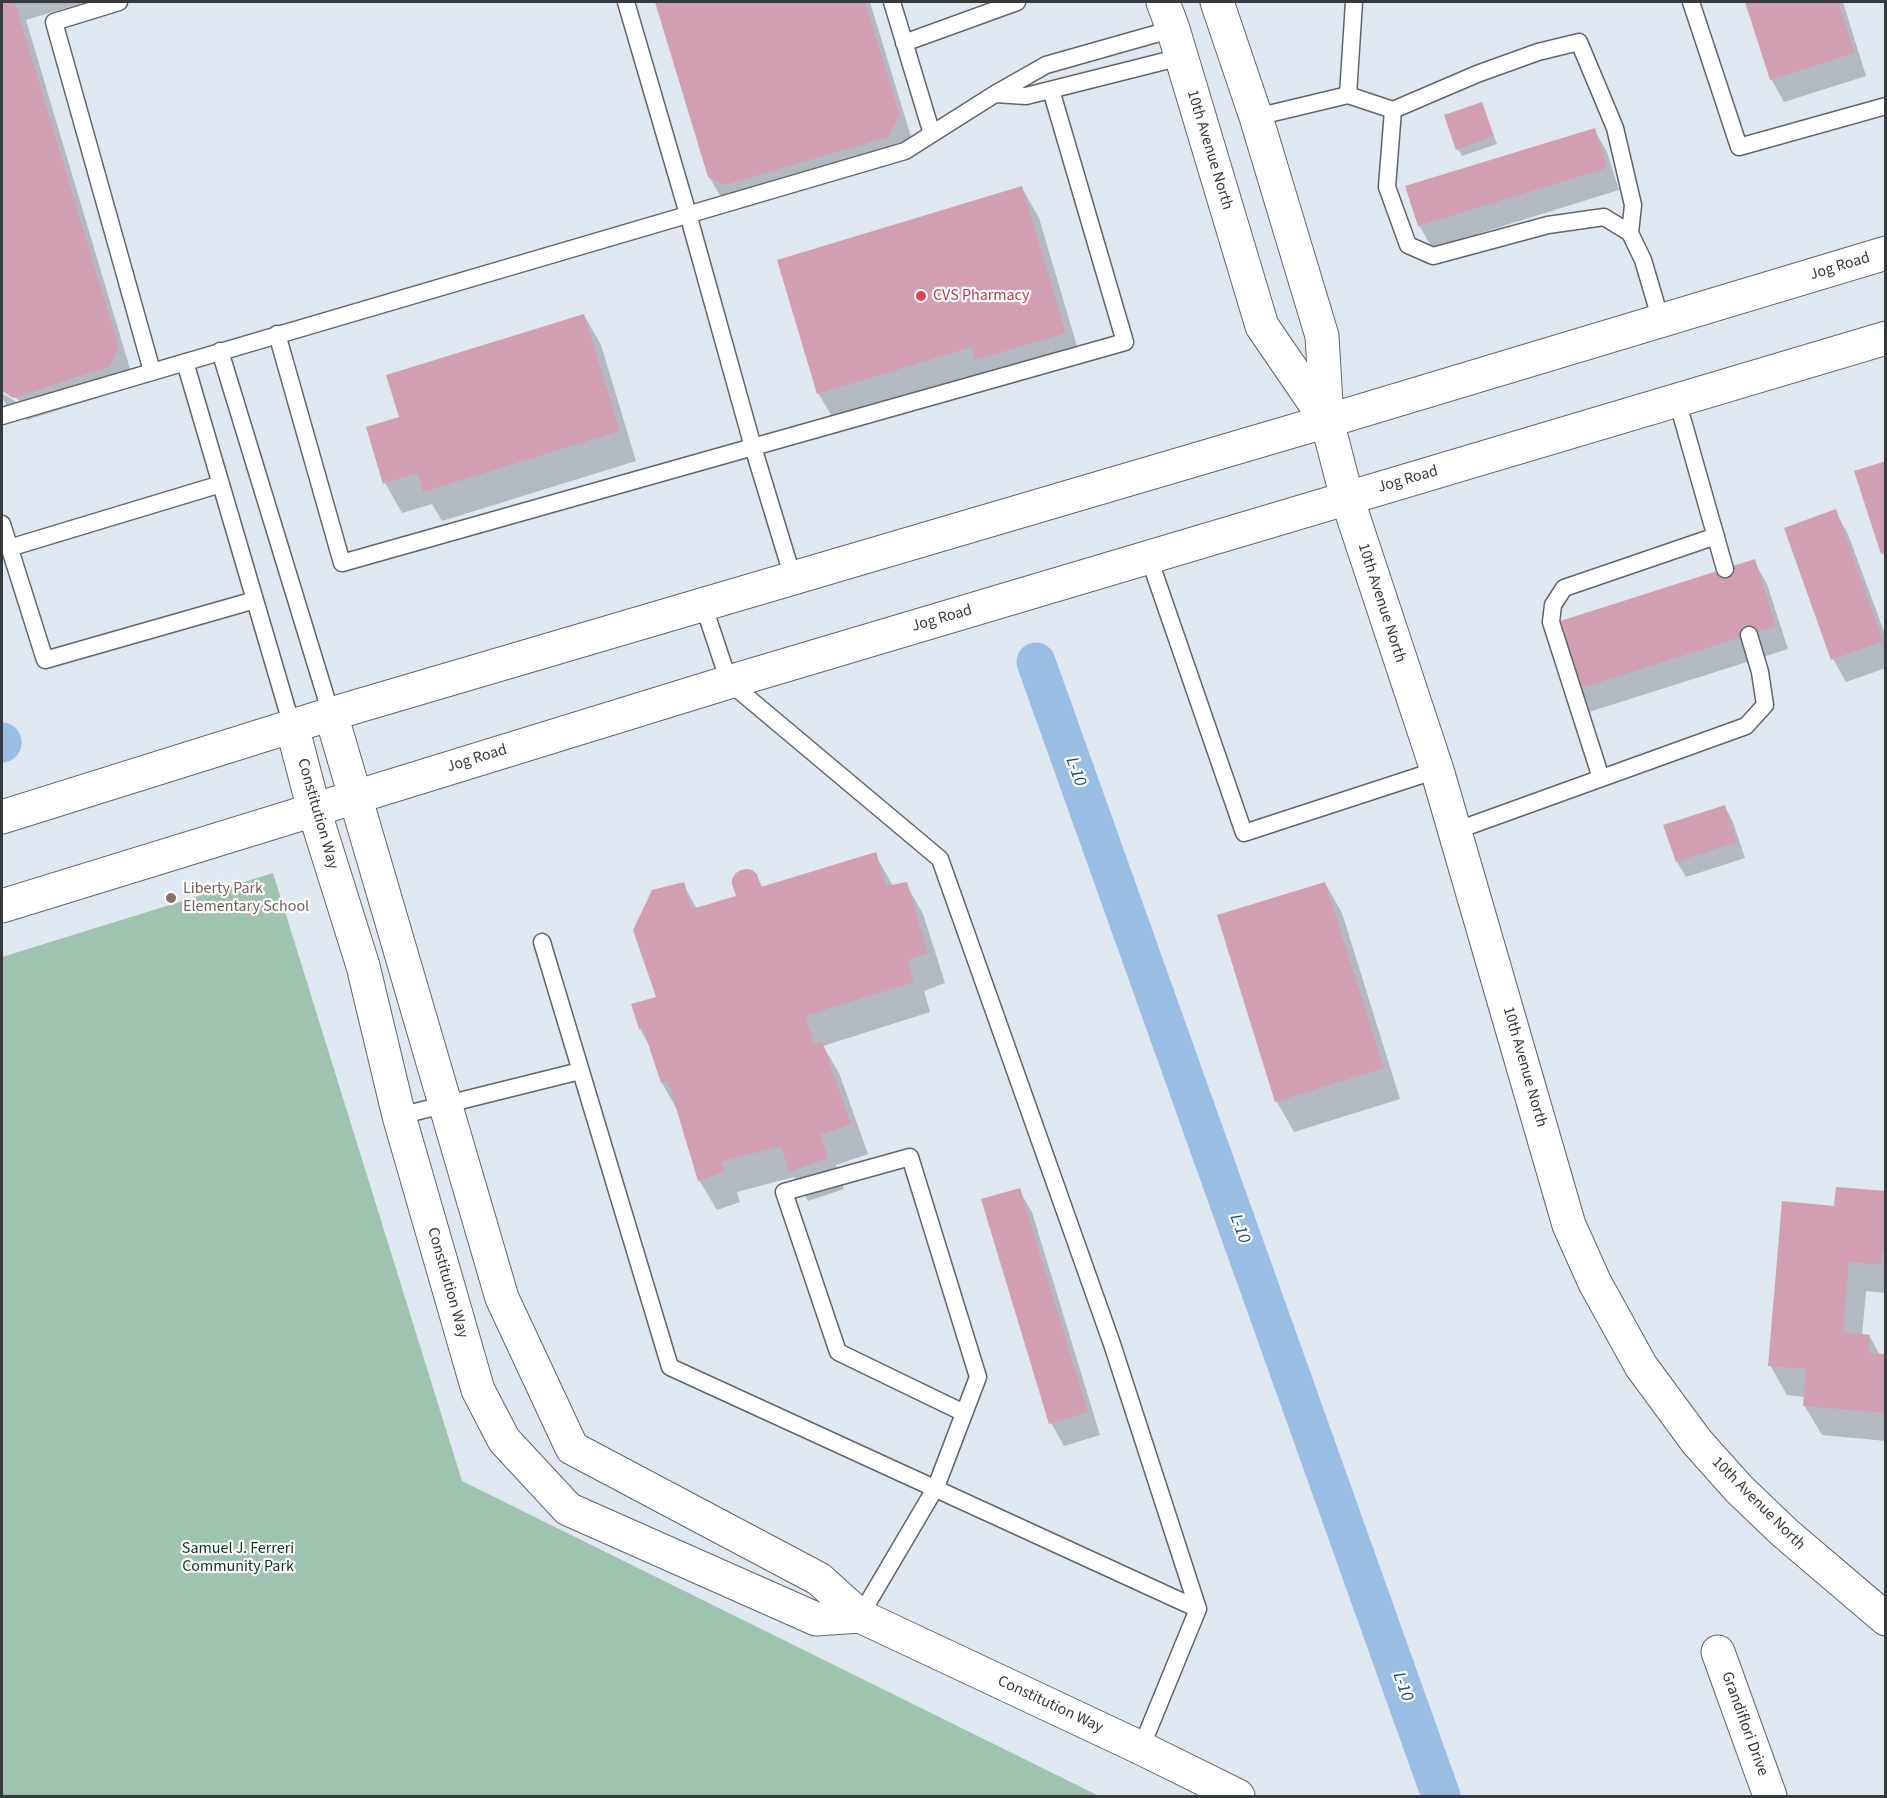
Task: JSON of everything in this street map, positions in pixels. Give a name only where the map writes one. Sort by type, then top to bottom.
[{"type":"street","name":"10th Avenue North","points":[[1217,2],[1256,117],[1322,336],[1327,421],[1347,498],[1437,770],[1569,1225],[1595,1283],[1641,1366],[1697,1442],[1739,1490],[1785,1533],[1886,1619]]},
{"type":"street","name":"10th Avenue North","points":[[1173,29],[1262,326],[1327,421]]},
{"type":"street","name":"Jog Road","points":[[2,817],[331,714],[1327,421],[1886,253]]},
{"type":"street","name":"Jog Road","points":[[2,906],[729,682],[1886,338]]},
{"type":"street","name":"Constitution Way","points":[[331,714],[502,1298],[572,1449],[819,1579],[860,1616],[1141,1748],[1238,1797]]},
{"type":"street","name":"Constitution Way","points":[[292,726],[314,810],[363,966],[399,1116],[477,1390],[504,1440],[568,1509],[816,1619],[860,1616]]},
{"type":"street","name":"Grandiflori Drive","points":[[1718,1652],[1770,1797]]},
{"type":"lane","points":[[119,2],[54,22],[152,372]]},
{"type":"lane","points":[[626,2],[753,447],[793,578]]},
{"type":"lane","points":[[892,2],[932,134]]},
{"type":"lane","points":[[904,43],[1017,2]]},
{"type":"lane","points":[[1348,95],[1354,2]]},
{"type":"lane","points":[[1691,2],[1739,147],[1886,106]]},
{"type":"lane","points":[[2,416],[905,151],[1046,65],[1173,29]]},
{"type":"lane","points":[[995,94],[1026,96],[1052,90],[1173,29]]},
{"type":"lane","points":[[1256,117],[1348,95],[1394,110],[1487,70],[1538,52],[1579,42],[1615,128],[1633,205],[1630,233],[1643,260],[1661,321]]},
{"type":"lane","points":[[277,334],[342,563],[1125,342],[1052,90]]},
{"type":"lane","points":[[1394,110],[1387,187],[1408,245],[1433,256],[1548,225],[1604,218],[1630,233]]},
{"type":"lane","points":[[220,351],[331,714]]},
{"type":"lane","points":[[185,362],[292,726]]},
{"type":"lane","points":[[1677,400],[1725,569]]},
{"type":"lane","points":[[9,548],[221,484]]},
{"type":"lane","points":[[2,524],[45,660],[255,600]]},
{"type":"lane","points":[[1601,778],[1551,622],[1553,605],[1564,588],[1716,536]]},
{"type":"lane","points":[[1149,558],[1244,833],[1437,770]]},
{"type":"lane","points":[[703,604],[729,682],[940,859],[1112,1344],[1198,1609],[1141,1748]]},
{"type":"lane","points":[[1455,831],[1746,726],[1765,705],[1760,672],[1749,635]]},
{"type":"lane","points":[[542,942],[670,1367],[1198,1609]]},
{"type":"lane","points":[[399,1116],[580,1071]]},
{"type":"lane","points":[[860,1616],[936,1487],[978,1377],[910,1157],[784,1192],[838,1352],[964,1413]]},
{"type":"green space","name":"Samuel J. Ferreri Community Park","points":[[273,873],[462,1481],[1099,1796],[2,1796],[2,957]]},
{"type":"building","points":[[2,2],[15,2],[119,348],[109,367],[13,398],[2,391]]},
{"type":"building","points":[[655,2],[865,2],[900,116],[888,137],[725,185],[708,177]]},
{"type":"building","points":[[1745,2],[1838,2],[1855,53],[1770,80]]},
{"type":"building","points":[[1482,102],[1494,136],[1456,150],[1444,115]]},
{"type":"building","points":[[1595,128],[1607,168],[1418,226],[1405,186]]},
{"type":"building","name":"CVS Pharmacy","points":[[1022,186],[1066,333],[975,360],[972,347],[817,394],[777,260]]},
{"type":"building","points":[[584,314],[620,431],[423,492],[418,473],[383,484],[366,427],[399,417],[386,375]]},
{"type":"building","points":[[1886,461],[1886,553],[1881,554],[1854,471]]},
{"type":"building","points":[[1836,509],[1883,641],[1831,660],[1784,528]]},
{"type":"building","points":[[1755,559],[1776,626],[1575,690],[1554,623]]},
{"type":"building","points":[[1725,805],[1737,842],[1676,862],[1663,825]]},
{"type":"building","points":[[876,852],[886,886],[907,882],[928,953],[908,960],[914,982],[805,1016],[814,1044],[822,1041],[851,1124],[820,1135],[828,1158],[789,1172],[781,1146],[721,1162],[724,1172],[698,1181],[668,1081],[661,1083],[643,1028],[639,1029],[631,1004],[656,997],[633,930],[652,890],[684,882],[692,909],[736,896],[732,879],[741,870],[752,870],[757,874],[761,887]]},
{"type":"building","points":[[1325,882],[1384,1068],[1275,1102],[1217,915]]},
{"type":"building","points":[[1836,1187],[1886,1191],[1886,1253],[1882,1252],[1881,1265],[1849,1262],[1843,1332],[1870,1335],[1869,1353],[1886,1354],[1886,1413],[1803,1406],[1806,1369],[1768,1366],[1782,1201],[1834,1206]]},
{"type":"building","points":[[1020,1188],[1088,1412],[1049,1424],[981,1199]]},
{"type":"waterway","name":"L-10","points":[[1036,662],[1441,1796]]},
{"type":"place","name":"CVS Pharmacy","points":[[921,296]]},
{"type":"place","name":"Liberty Park Elementary School","points":[[171,898]]}]
